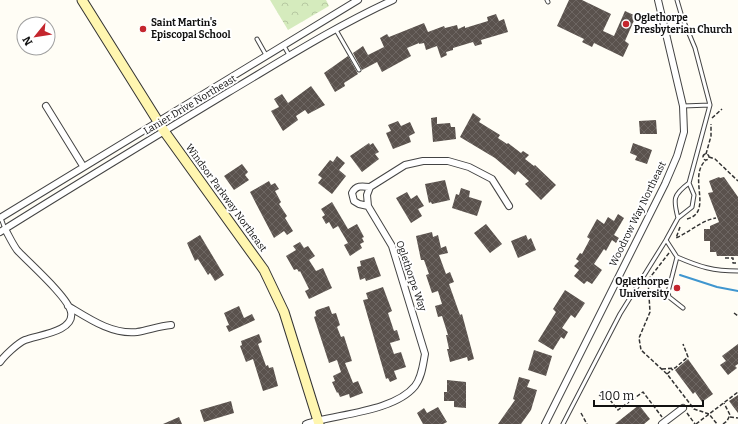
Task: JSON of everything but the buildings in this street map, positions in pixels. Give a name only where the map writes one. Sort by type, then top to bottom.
[{"type":"street","name":"Windsor Parkway Northeast","points":[[82,0],[164,131],[264,270],[284,312],[318,422]]},
{"type":"street","name":"Lanier Drive Northeast","points":[[0,218],[83,166],[358,0]]},
{"type":"street","name":"Lanier Drive Northeast","points":[[3,230],[112,165],[164,131],[336,30],[393,0]]},
{"type":"street","name":"Woodrow Way Northeast","points":[[545,424],[665,184],[677,156],[684,132],[683,106],[658,0]]},
{"type":"street","points":[[46,106],[83,166]]},
{"type":"street","points":[[370,187],[359,186],[352,193],[354,201],[368,206],[367,195],[370,187],[405,165],[423,160],[448,161],[470,168],[492,179],[508,206]]},
{"type":"street","name":"Oglethorpe Way","points":[[306,424],[392,402],[415,386],[422,372],[425,354],[392,246],[368,206]]},
{"type":"street","points":[[0,362],[25,340],[54,332],[67,324],[71,319],[71,312],[68,306],[11,242],[3,230]]},
{"type":"street","points":[[68,306],[96,323],[116,330],[136,332],[171,325]]},
{"type":"street","points":[[664,423],[683,408]]},
{"type":"lane","points":[[563,424],[620,314],[678,218],[692,207],[694,195],[689,183],[710,105],[695,48],[682,17],[677,0]]},
{"type":"lane","points":[[336,30],[359,70]]},
{"type":"lane","points":[[257,39],[266,55]]},
{"type":"lane","points":[[284,46],[290,57]]},
{"type":"lane","points":[[683,106],[710,105]]},
{"type":"lane","points":[[678,218],[674,199],[682,188],[689,183]]},
{"type":"lane","points":[[0,218],[3,230]]},
{"type":"lane","points":[[666,240],[677,257],[696,265],[718,271],[738,271]]},
{"type":"lane","points":[[677,257],[668,292],[669,297],[683,308]]},
{"type":"path","points":[[710,157],[707,160],[704,159],[703,156],[706,154],[711,136],[712,118],[722,109]]},
{"type":"path","points":[[706,154],[715,159],[738,181]]},
{"type":"path","points":[[669,252],[648,280],[650,312],[639,338],[640,345],[644,353],[667,374],[694,409],[709,414],[717,424]]},
{"type":"path","points":[[725,258],[733,258],[733,263],[738,263]]},
{"type":"path","points":[[734,313],[738,316]]},
{"type":"path","points":[[667,374],[688,357],[683,344]]},
{"type":"path","points":[[662,369],[674,368]]},
{"type":"path","points":[[599,395],[610,400],[618,410],[643,392],[664,423]]},
{"type":"path","points":[[683,408],[696,424],[738,392]]},
{"type":"path","points":[[723,424],[730,417],[730,411],[724,403]]},
{"type":"path","points":[[581,413],[587,424]]},
{"type":"path","points":[[730,417],[738,418]]},
{"type":"green space","points":[[270,0],[326,0],[329,6],[288,30]]},
{"type":"waterway","points":[[680,275],[717,287],[738,291]]},
{"type":"place","name":"Oglethorpe Presbyterian Church","points":[[626,24]]},
{"type":"place","name":"Saint Martin's Episcopal School","points":[[143,29]]},
{"type":"place","name":"Oglethorpe University","points":[[677,288]]}]
